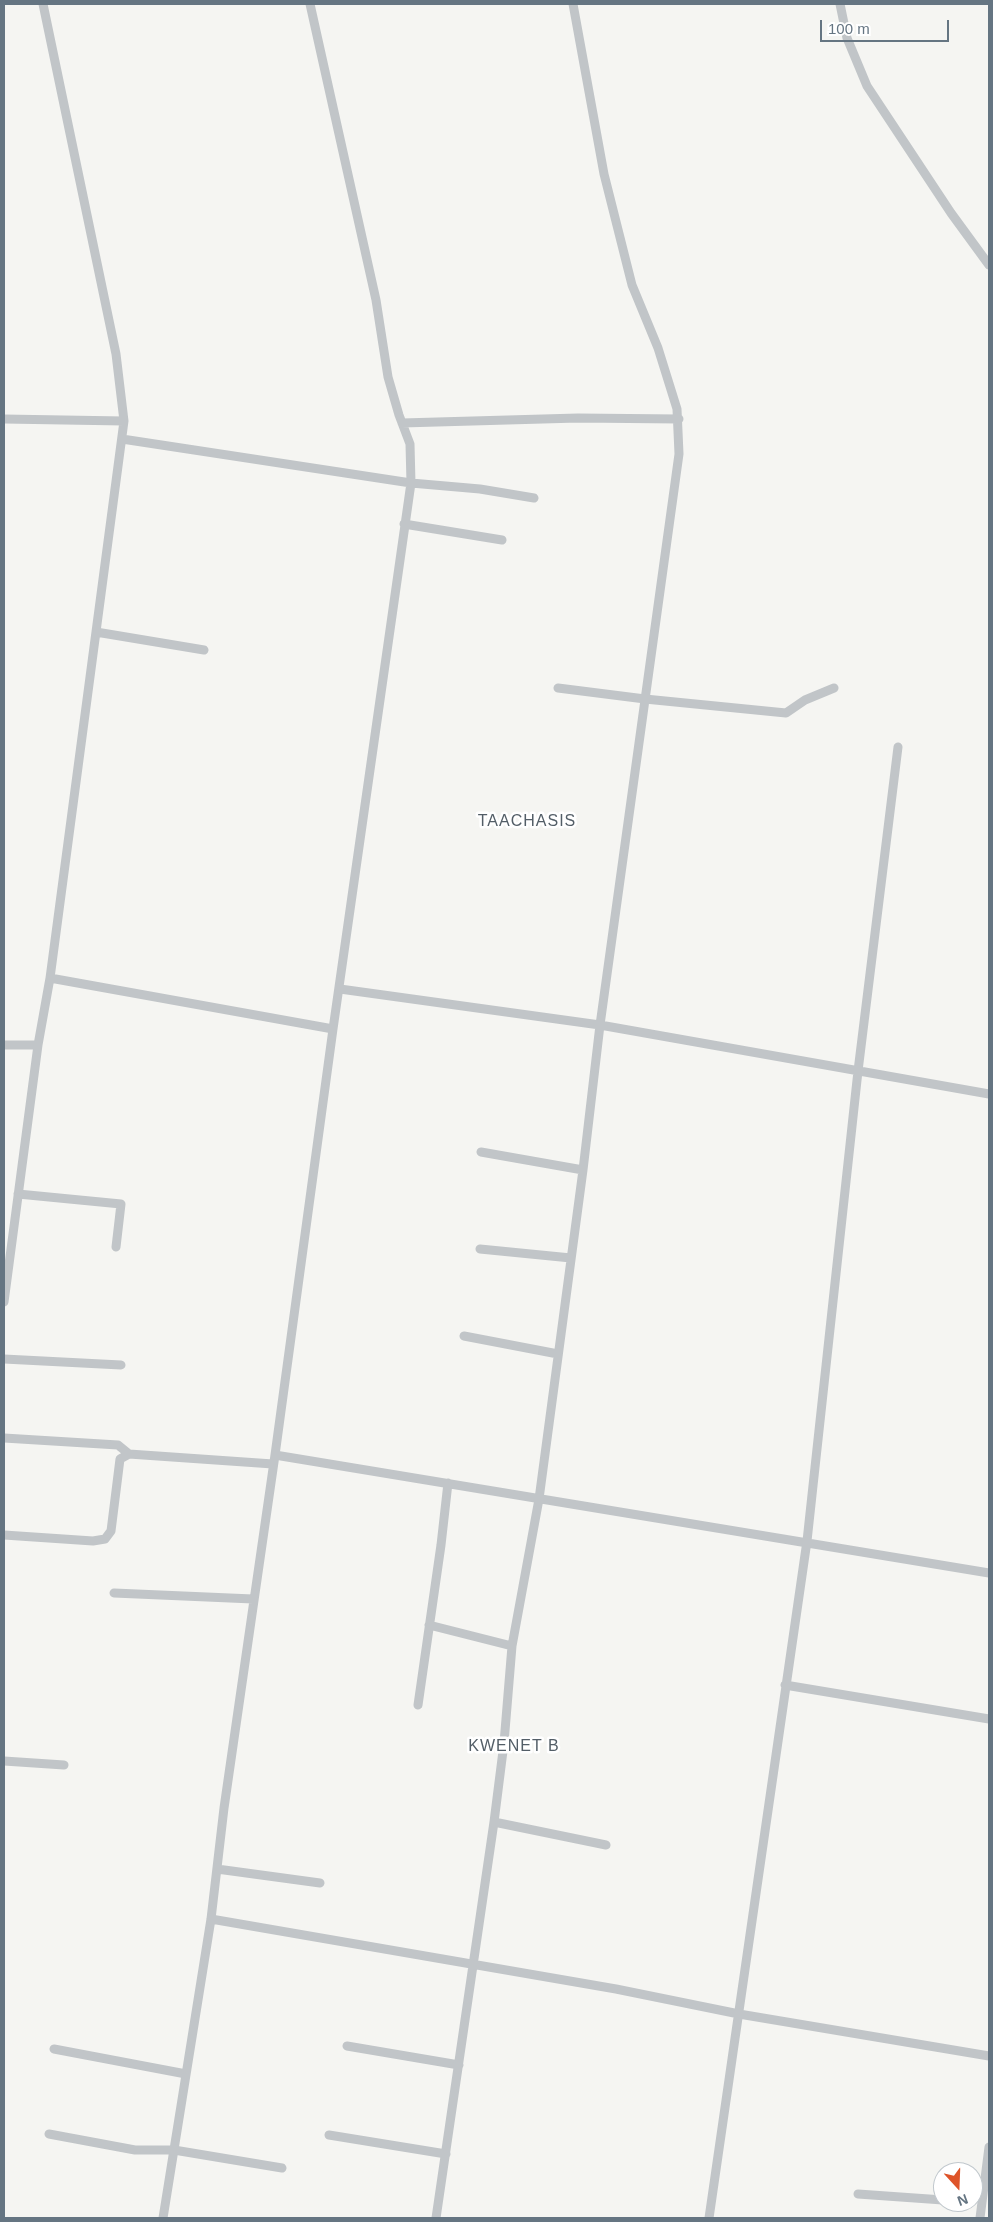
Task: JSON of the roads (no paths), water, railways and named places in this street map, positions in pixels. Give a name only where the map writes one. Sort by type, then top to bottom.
[{"type":"street","points":[[4,1302],[38,1045],[50,978],[124,421],[116,354],[43,4]]},
{"type":"street","points":[[163,2218],[211,1918],[253,1599],[411,483],[412,455],[410,444],[388,377],[376,300],[310,4]]},
{"type":"street","points":[[436,2218],[494,1822],[504,1743],[512,1646],[539,1499],[583,1170],[600,1025],[678,475],[679,419],[658,348],[630,276],[604,174],[572,4]]},
{"type":"street","points":[[840,4],[847,38],[867,86],[951,213],[989,265]]},
{"type":"street","points":[[402,423],[578,418],[679,419]]},
{"type":"street","points":[[4,419],[124,421]]},
{"type":"street","points":[[122,439],[411,483],[480,489],[534,498]]},
{"type":"street","points":[[404,524],[502,540]]},
{"type":"street","points":[[96,632],[204,650]]},
{"type":"street","points":[[558,688],[786,713],[805,700],[834,688]]},
{"type":"street","points":[[709,2218],[807,1541],[858,1071],[898,747]]},
{"type":"street","points":[[50,978],[333,1029]]},
{"type":"street","points":[[340,990],[600,1025],[989,1094]]},
{"type":"street","points":[[4,1045],[38,1045]]},
{"type":"street","points":[[481,1152],[583,1170]]},
{"type":"street","points":[[18,1194],[121,1204],[116,1247]]},
{"type":"street","points":[[480,1248],[571,1258]]},
{"type":"street","points":[[464,1336],[558,1354]]},
{"type":"street","points":[[4,1359],[121,1365]]},
{"type":"street","points":[[4,1438],[118,1445],[129,1454]]},
{"type":"street","points":[[4,1535],[93,1541],[105,1538],[111,1531],[120,1459],[129,1454],[274,1460],[448,1483],[807,1541],[989,1573]]},
{"type":"street","points":[[418,1705],[448,1483]]},
{"type":"street","points":[[114,1593],[253,1599]]},
{"type":"street","points":[[429,1625],[512,1646]]},
{"type":"street","points":[[785,1685],[989,1719]]},
{"type":"street","points":[[4,1761],[64,1765]]},
{"type":"street","points":[[494,1822],[606,1845]]},
{"type":"street","points":[[217,1869],[320,1883]]},
{"type":"street","points":[[211,1918],[616,1989],[739,2014],[989,2056]]},
{"type":"street","points":[[347,2046],[459,2065]]},
{"type":"street","points":[[54,2049],[186,2074]]},
{"type":"street","points":[[50,2134],[135,2150],[174,2150],[282,2168]]},
{"type":"street","points":[[329,2135],[446,2154]]},
{"type":"street","points":[[983,2177],[989,2147]]},
{"type":"street","points":[[858,2194],[933,2199]]},
{"type":"district","name":"TAACHASIS","points":[[527,822]]},
{"type":"district","name":"KWENET B","points":[[514,1747]]}]
